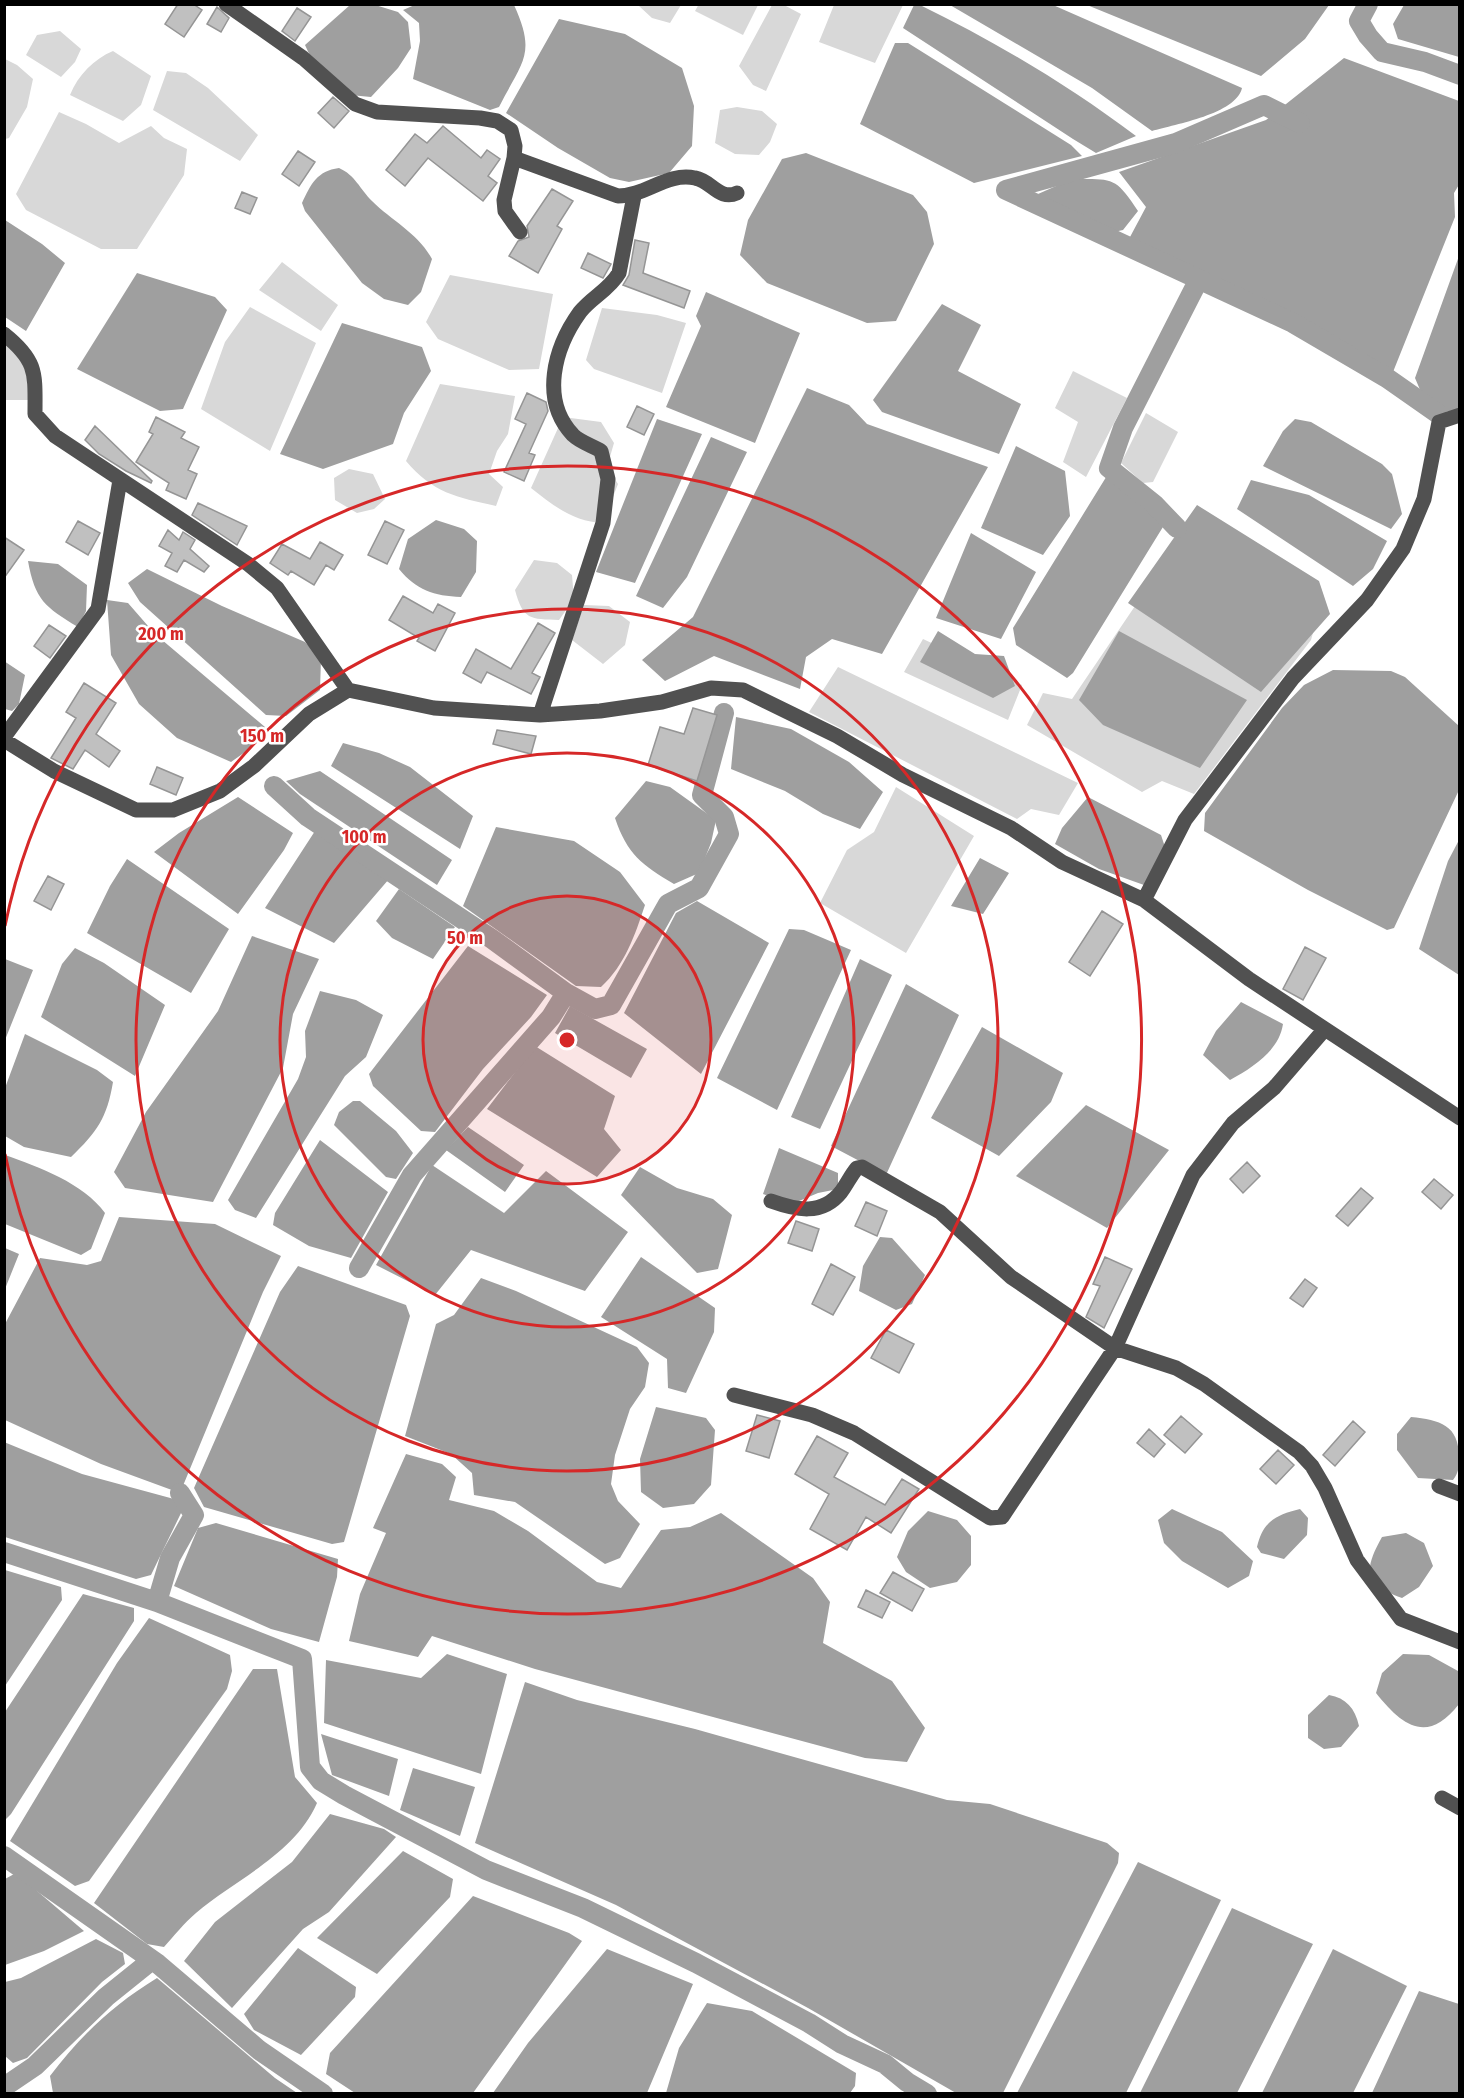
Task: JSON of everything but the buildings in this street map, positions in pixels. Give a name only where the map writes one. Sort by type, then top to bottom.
[{"type":"street","points":[[226,4],[303,57],[356,104],[377,112],[436,114],[497,121],[511,130],[515,146],[514,158],[504,200],[505,211],[520,232]]},
{"type":"street","points":[[514,158],[618,196],[634,196],[673,177],[697,178],[723,195],[737,193]]},
{"type":"street","points":[[540,715],[603,524],[608,479],[601,451],[574,436],[558,412],[553,400],[554,376],[561,350],[580,312],[612,285],[619,273],[634,196]]},
{"type":"street","points":[[4,334],[24,349],[35,375],[35,414],[55,436],[248,564],[277,588],[348,690],[434,708],[540,715],[600,711],[662,702],[711,688],[743,690],[837,736],[903,775],[1011,828],[1062,862],[1143,900],[1249,979],[1460,1118]]},
{"type":"street","points":[[1143,900],[1185,819],[1293,678],[1367,600],[1403,549],[1424,499],[1440,422],[1460,415]]},
{"type":"street","points":[[120,480],[98,609],[4,738],[54,771],[136,810],[173,810],[220,790],[254,766],[309,714],[348,690]]},
{"type":"street","points":[[734,1395],[812,1415],[854,1433],[990,1518],[1002,1517],[1115,1348],[1193,1175],[1233,1123],[1274,1088],[1324,1030]]},
{"type":"street","points":[[771,1201],[803,1210],[820,1208],[840,1194],[857,1168],[867,1169],[940,1212],[1011,1277],[1115,1348],[1176,1368],[1204,1384],[1299,1452],[1312,1466],[1325,1488],[1357,1560],[1401,1619],[1460,1642]]},
{"type":"street","points":[[1439,1486],[1460,1494]]},
{"type":"street","points":[[1442,1797],[1460,1808]]},
{"type":"shaded area","points":[[372,4],[398,12],[408,22],[411,48],[398,68],[371,97],[350,95],[311,58],[305,45],[350,5]]},
{"type":"shaded area","points":[[417,4],[514,5],[525,36],[524,57],[499,107],[490,110],[413,79],[420,41],[419,23],[403,10]]},
{"type":"shaded area","points":[[640,4],[681,5],[670,23],[652,18],[639,6]]},
{"type":"shaded area","points":[[699,4],[758,5],[743,35],[695,11]]},
{"type":"shaded area","points":[[1329,4],[1305,39],[1261,76],[1087,5]]},
{"type":"shaded area","points":[[772,5],[784,5],[801,14],[766,91],[753,85],[739,66]]},
{"type":"shaded area","points":[[834,5],[903,5],[875,63],[819,42]]},
{"type":"shaded area","points":[[914,5],[920,5],[1004,49],[1084,99],[1136,136],[1096,153],[903,28]]},
{"type":"shaded area","points":[[950,5],[1053,5],[1242,88],[1229,105],[1217,111],[1204,117],[1152,131],[1092,88]]},
{"type":"shaded area","points":[[1404,5],[1459,5],[1459,57],[1398,39],[1393,24]]},
{"type":"shaded area","points":[[559,19],[625,34],[682,68],[694,106],[692,146],[669,173],[629,182],[610,178],[558,148],[506,113]]},
{"type":"shaded area","points":[[60,31],[81,49],[75,62],[61,77],[26,55],[37,35]]},
{"type":"shaded area","points":[[895,43],[908,43],[1071,145],[1082,156],[974,183],[860,124]]},
{"type":"shaded area","points":[[113,51],[151,76],[141,105],[123,121],[70,95],[87,68],[99,58]]},
{"type":"shaded area","points":[[1344,58],[1459,101],[1460,183],[1454,193],[1455,217],[1393,372],[1379,368],[1294,318],[1136,247],[1130,237],[1146,207],[1119,172],[1266,120]]},
{"type":"shaded area","points":[[5,59],[17,65],[33,79],[27,107],[9,138],[5,139]]},
{"type":"shaded area","points":[[167,71],[186,73],[208,88],[258,135],[240,161],[153,110]]},
{"type":"shaded area","points":[[737,107],[762,111],[777,124],[770,142],[759,155],[735,154],[715,143],[720,110]]},
{"type":"shaded area","points":[[59,112],[119,143],[151,126],[164,138],[187,149],[184,175],[137,249],[101,249],[26,210],[16,194]]},
{"type":"shaded area","points":[[806,153],[913,195],[927,212],[934,244],[896,321],[867,323],[767,283],[740,255],[748,220],[782,159]]},
{"type":"shaded area","points":[[339,168],[353,178],[380,208],[412,234],[432,259],[421,292],[408,305],[384,299],[362,283],[305,211],[302,203],[308,190],[320,175]]},
{"type":"shaded area","points":[[1072,179],[1112,182],[1124,191],[1138,211],[1123,230],[1114,232],[1051,209],[1038,194]]},
{"type":"shaded area","points":[[5,220],[42,244],[65,263],[26,331],[5,317]]},
{"type":"shaded area","points":[[1459,256],[1459,418],[1424,399],[1415,378]]},
{"type":"shaded area","points":[[282,262],[338,305],[321,331],[259,290]]},
{"type":"shaded area","points":[[137,273],[215,297],[227,310],[183,409],[160,411],[77,369]]},
{"type":"shaded area","points":[[450,275],[553,294],[539,369],[509,370],[438,339],[426,322]]},
{"type":"shaded area","points":[[706,292],[800,333],[755,443],[666,407],[701,326],[696,316]]},
{"type":"shaded area","points":[[942,304],[981,325],[958,371],[1021,404],[999,454],[882,412],[873,400]]},
{"type":"shaded area","points":[[250,307],[316,343],[270,451],[201,409],[225,342]]},
{"type":"shaded area","points":[[602,308],[657,315],[686,323],[662,393],[594,369],[586,360]]},
{"type":"shaded area","points":[[342,323],[422,347],[431,371],[404,413],[393,444],[323,469],[280,454]]},
{"type":"shaded area","points":[[4,343],[30,362],[42,380],[29,400],[5,400]]},
{"type":"shaded area","points":[[1073,371],[1127,398],[1086,477],[1063,462],[1078,422],[1055,408]]},
{"type":"shaded area","points":[[440,384],[515,396],[508,434],[497,451],[489,474],[503,487],[496,506],[469,500],[436,487],[406,461]]},
{"type":"shaded area","points":[[807,388],[849,405],[867,424],[988,467],[882,654],[832,639],[806,657],[800,689],[714,656],[665,681],[642,660],[693,617]]},
{"type":"shaded area","points":[[1146,413],[1178,432],[1153,482],[1143,483],[1121,463]]},
{"type":"shaded area","points":[[563,417],[601,422],[614,443],[607,467],[618,484],[603,523],[582,520],[573,516],[531,488]]},
{"type":"shaded area","points":[[657,419],[702,434],[635,583],[596,572]]},
{"type":"shaded area","points":[[1295,419],[1311,422],[1382,464],[1392,474],[1402,514],[1391,529],[1263,466],[1283,431]]},
{"type":"shaded area","points":[[711,437],[747,452],[687,577],[663,608],[636,596]]},
{"type":"shaded area","points":[[1016,446],[1065,471],[1070,516],[1043,555],[981,528]]},
{"type":"shaded area","points":[[349,469],[373,474],[385,499],[374,509],[357,513],[335,500],[334,478]]},
{"type":"shaded area","points":[[1108,474],[1166,522],[1073,673],[1067,678],[1016,645],[1013,628]]},
{"type":"shaded area","points":[[1251,480],[1309,495],[1387,541],[1373,569],[1353,586],[1237,509]]},
{"type":"shaded area","points":[[1197,505],[1319,581],[1330,614],[1261,692],[1128,603]]},
{"type":"shaded area","points":[[436,520],[464,529],[477,541],[476,572],[461,597],[442,595],[419,587],[399,569],[408,539]]},
{"type":"shaded area","points":[[971,533],[1036,572],[1001,639],[936,618]]},
{"type":"shaded area","points":[[534,560],[557,563],[572,575],[574,599],[559,620],[529,616],[518,600],[515,590]]},
{"type":"shaded area","points":[[28,561],[58,564],[87,585],[86,611],[78,627],[57,614],[43,601],[34,585]]},
{"type":"shaded area","points":[[147,569],[222,606],[305,642],[321,658],[320,690],[286,716],[266,715],[140,602],[128,583]]},
{"type":"shaded area","points":[[1154,578],[1320,607],[1311,640],[1194,794],[1162,781],[1142,792],[1027,725],[1043,693],[1072,699]]},
{"type":"shaded area","points":[[107,600],[128,603],[155,634],[265,727],[248,750],[231,762],[177,738],[139,704],[111,655]]},
{"type":"shaded area","points":[[584,605],[609,606],[630,622],[625,645],[603,664],[572,640]]},
{"type":"shaded area","points":[[938,631],[975,654],[1004,656],[1015,686],[993,698],[920,662]]},
{"type":"shaded area","points":[[1119,631],[1247,700],[1200,768],[1103,725],[1079,700]]},
{"type":"shaded area","points":[[923,639],[1022,685],[1008,720],[904,672]]},
{"type":"shaded area","points":[[4,661],[25,675],[19,704],[12,711],[5,709]]},
{"type":"shaded area","points":[[838,667],[1078,783],[1059,815],[1031,809],[1017,819],[809,712]]},
{"type":"shaded area","points":[[1333,670],[1391,671],[1405,677],[1459,726],[1459,790],[1394,928],[1387,930],[1308,890],[1204,831],[1205,813],[1282,708],[1304,685]]},
{"type":"shaded area","points":[[736,717],[791,729],[849,762],[883,792],[860,829],[823,814],[785,791],[731,769]]},
{"type":"shaded area","points":[[343,743],[379,753],[410,767],[473,816],[460,849],[331,766]]},
{"type":"shaded area","points":[[320,771],[452,860],[437,885],[300,794],[286,781]]},
{"type":"shaded area","points":[[646,781],[670,787],[716,820],[711,843],[699,873],[674,884],[653,871],[637,857],[625,841],[615,818]]},
{"type":"shaded area","points":[[896,787],[974,836],[906,953],[820,903],[847,850],[874,832]]},
{"type":"shaded area","points":[[238,797],[293,833],[284,850],[238,914],[154,852],[179,833]]},
{"type":"shaded area","points":[[1088,797],[1161,835],[1165,847],[1144,885],[1099,869],[1055,844],[1062,828]]},
{"type":"shaded area","points":[[496,827],[574,841],[620,872],[645,905],[623,959],[601,987],[576,986],[463,906]]},
{"type":"shaded area","points":[[315,831],[389,879],[334,943],[265,908]]},
{"type":"shaded area","points":[[1459,840],[1459,975],[1419,949],[1448,861]]},
{"type":"shaded area","points":[[980,858],[1009,873],[983,914],[951,906]]},
{"type":"shaded area","points":[[127,859],[229,929],[191,993],[87,933],[110,886]]},
{"type":"shaded area","points":[[399,889],[455,927],[433,959],[392,938],[376,921]]},
{"type":"shaded area","points":[[697,901],[769,943],[701,1074],[624,1013],[676,913]]},
{"type":"shaded area","points":[[789,929],[804,930],[851,950],[777,1110],[717,1078]]},
{"type":"shaded area","points":[[252,936],[319,959],[293,1014],[283,1068],[213,1202],[125,1188],[114,1172],[146,1112],[218,1011]]},
{"type":"shaded area","points":[[468,946],[547,995],[531,1017],[483,1069],[435,1132],[421,1131],[373,1086],[369,1074]]},
{"type":"shaded area","points":[[75,948],[104,963],[165,1005],[135,1076],[41,1017],[62,964]]},
{"type":"shaded area","points":[[5,959],[33,970],[5,1040]]},
{"type":"shaded area","points":[[860,959],[892,975],[820,1129],[791,1117]]},
{"type":"shaded area","points":[[906,984],[959,1015],[886,1175],[831,1146]]},
{"type":"shaded area","points":[[320,991],[356,1000],[383,1015],[366,1057],[345,1076],[256,1218],[235,1210],[228,1200],[298,1079],[306,1057],[305,1031]]},
{"type":"shaded area","points":[[1241,1002],[1283,1024],[1281,1034],[1271,1050],[1256,1064],[1230,1080],[1203,1055],[1216,1031]]},
{"type":"shaded area","points":[[570,1006],[647,1049],[631,1078],[555,1033]]},
{"type":"shaded area","points":[[982,1027],[1063,1073],[1051,1102],[999,1156],[931,1118]]},
{"type":"shaded area","points":[[25,1034],[97,1070],[113,1082],[108,1105],[100,1124],[71,1157],[24,1147],[5,1136],[5,1088]]},
{"type":"shaded area","points":[[535,1046],[615,1096],[604,1129],[621,1150],[597,1177],[487,1109]]},
{"type":"shaded area","points":[[353,1101],[360,1101],[396,1131],[413,1153],[396,1179],[386,1177],[334,1125],[339,1112]]},
{"type":"shaded area","points":[[1086,1105],[1169,1150],[1107,1228],[1016,1176]]},
{"type":"shaded area","points":[[468,1127],[524,1165],[505,1192],[446,1150]]},
{"type":"shaded area","points":[[320,1140],[388,1192],[351,1258],[309,1246],[273,1225],[275,1213]]},
{"type":"shaded area","points":[[779,1148],[838,1173],[838,1189],[818,1193],[792,1204],[763,1194]]},
{"type":"shaded area","points":[[5,1155],[60,1177],[96,1202],[105,1213],[91,1249],[81,1255],[5,1224]]},
{"type":"shaded area","points":[[432,1165],[504,1213],[546,1171],[628,1232],[585,1291],[471,1250],[435,1295],[376,1265]]},
{"type":"shaded area","points":[[640,1167],[677,1188],[713,1199],[732,1215],[718,1269],[697,1273],[621,1195]]},
{"type":"shaded area","points":[[119,1217],[215,1224],[281,1256],[263,1292],[180,1493],[101,1464],[5,1420],[5,1324],[40,1258],[87,1265],[101,1261]]},
{"type":"shaded area","points":[[880,1237],[892,1238],[925,1275],[912,1304],[896,1310],[859,1291],[863,1266]]},
{"type":"shaded area","points":[[5,1248],[19,1254],[5,1289]]},
{"type":"shaded area","points":[[641,1257],[715,1308],[714,1332],[686,1393],[668,1388],[667,1359],[601,1317]]},
{"type":"shaded area","points":[[298,1266],[406,1305],[410,1316],[344,1542],[332,1544],[204,1507],[194,1488],[280,1292]]},
{"type":"shaded area","points":[[481,1278],[516,1291],[637,1347],[649,1363],[645,1387],[630,1409],[615,1455],[611,1484],[618,1501],[640,1524],[620,1558],[605,1564],[515,1502],[474,1495],[472,1473],[451,1454],[405,1436],[436,1324],[454,1315]]},
{"type":"shaded area","points":[[656,1407],[706,1418],[715,1430],[711,1485],[694,1504],[663,1508],[641,1492],[640,1459]]},
{"type":"shaded area","points":[[1411,1417],[1431,1420],[1446,1426],[1456,1438],[1459,1457],[1458,1469],[1453,1480],[1418,1478],[1397,1450],[1397,1434]]},
{"type":"shaded area","points":[[4,1442],[82,1474],[174,1499],[182,1511],[151,1575],[136,1579],[5,1537]]},
{"type":"shaded area","points":[[406,1454],[442,1464],[456,1477],[449,1500],[494,1511],[528,1531],[597,1582],[621,1588],[661,1530],[690,1527],[721,1513],[813,1578],[830,1602],[823,1643],[892,1681],[925,1728],[907,1762],[865,1758],[535,1669],[432,1636],[418,1657],[349,1641],[360,1594],[386,1533],[373,1528]]},
{"type":"shaded area","points":[[1172,1509],[1222,1532],[1253,1561],[1249,1576],[1228,1588],[1182,1561],[1164,1543],[1158,1520]]},
{"type":"shaded area","points":[[1300,1509],[1308,1518],[1307,1535],[1284,1559],[1261,1553],[1257,1547],[1267,1525],[1277,1517]]},
{"type":"shaded area","points":[[928,1511],[957,1520],[971,1536],[971,1565],[957,1582],[930,1588],[906,1572],[897,1557],[908,1531]]},
{"type":"shaded area","points":[[216,1523],[338,1559],[337,1577],[319,1642],[271,1629],[174,1586],[198,1528]]},
{"type":"shaded area","points":[[1406,1533],[1424,1543],[1433,1566],[1419,1587],[1402,1598],[1389,1593],[1374,1582],[1370,1568],[1382,1537]]},
{"type":"shaded area","points":[[5,1570],[61,1587],[62,1600],[5,1686]]},
{"type":"shaded area","points":[[83,1594],[134,1608],[134,1621],[5,1820],[5,1712]]},
{"type":"shaded area","points":[[149,1618],[230,1655],[232,1671],[227,1689],[89,1881],[75,1886],[10,1841],[117,1663]]},
{"type":"shaded area","points":[[447,1654],[507,1674],[481,1774],[324,1723],[326,1660],[421,1678]]},
{"type":"shaded area","points":[[1403,1654],[1429,1655],[1458,1671],[1459,1704],[1437,1724],[1426,1727],[1406,1722],[1396,1715],[1376,1693],[1382,1673]]},
{"type":"shaded area","points":[[253,1669],[277,1669],[295,1777],[317,1803],[307,1821],[294,1837],[263,1864],[196,1913],[164,1947],[147,1944],[94,1903]]},
{"type":"shaded area","points":[[525,1682],[577,1700],[695,1729],[947,1800],[990,1804],[1107,1843],[1119,1853],[1118,1863],[1003,2093],[956,2093],[808,2008],[616,1905],[475,1843]]},
{"type":"shaded area","points":[[1329,1695],[1349,1705],[1359,1726],[1341,1747],[1324,1749],[1308,1738],[1308,1715]]},
{"type":"shaded area","points":[[321,1734],[398,1759],[389,1796],[332,1775]]},
{"type":"shaded area","points":[[413,1768],[475,1787],[460,1836],[400,1810]]},
{"type":"shaded area","points":[[330,1814],[384,1829],[396,1837],[329,1912],[303,1929],[232,2008],[184,1961],[215,1922],[292,1862]]},
{"type":"shaded area","points":[[403,1851],[453,1879],[450,1897],[377,1974],[317,1938]]},
{"type":"shaded area","points":[[1138,1862],[1221,1900],[1126,2093],[1017,2093]]},
{"type":"shaded area","points":[[16,1873],[84,1931],[44,1951],[5,1965],[5,1879]]},
{"type":"shaded area","points":[[473,1896],[569,1933],[582,1941],[473,2093],[355,2093],[326,2074],[330,2053]]},
{"type":"shaded area","points":[[1232,1908],[1313,1944],[1237,2093],[1140,2093]]},
{"type":"shaded area","points":[[96,1939],[123,1953],[125,1964],[102,1982],[27,2058],[13,2063],[5,2056],[5,1982],[21,1978]]},
{"type":"shaded area","points":[[298,1948],[356,1987],[355,1997],[301,2055],[254,2030],[244,2014]]},
{"type":"shaded area","points":[[607,1949],[693,1984],[647,2093],[493,2093],[528,2043]]},
{"type":"shaded area","points":[[1333,1949],[1407,1986],[1353,2093],[1262,2093]]},
{"type":"shaded area","points":[[157,1978],[275,2078],[297,2093],[53,2093],[50,2076],[74,2047],[112,2010]]},
{"type":"shaded area","points":[[1419,1991],[1459,2004],[1459,2093],[1372,2093]]},
{"type":"shaded area","points":[[707,2003],[752,2011],[856,2073],[855,2086],[850,2093],[666,2093],[679,2048]]},
{"type":"waterway","points":[[1368,4],[1359,21],[1382,52],[1425,62],[1460,75]]},
{"type":"waterway","points":[[1300,123],[1264,105],[1176,143],[1006,190],[1293,323],[1387,378],[1437,413]]},
{"type":"waterway","points":[[1177,528],[1154,504],[1109,468],[1123,428],[1199,279]]},
{"type":"waterway","points":[[274,786],[308,817],[492,939],[566,993],[595,1009],[611,1005],[668,904],[699,888],[729,834],[724,817],[702,795],[724,713]]},
{"type":"waterway","points":[[359,1268],[412,1175],[551,1017],[566,993]]},
{"type":"waterway","points":[[157,1602],[170,1558],[194,1515],[180,1493]]},
{"type":"waterway","points":[[4,1552],[157,1602],[302,1659],[310,1767],[321,1781],[486,1870],[583,1908],[696,1963],[809,2023],[842,2044],[885,2064],[907,2082],[927,2094]]},
{"type":"waterway","points":[[4,1856],[158,1964],[259,2050],[323,2094]]},
{"type":"waterway","points":[[4,2087],[35,2066],[106,1997],[152,1960]]}]
